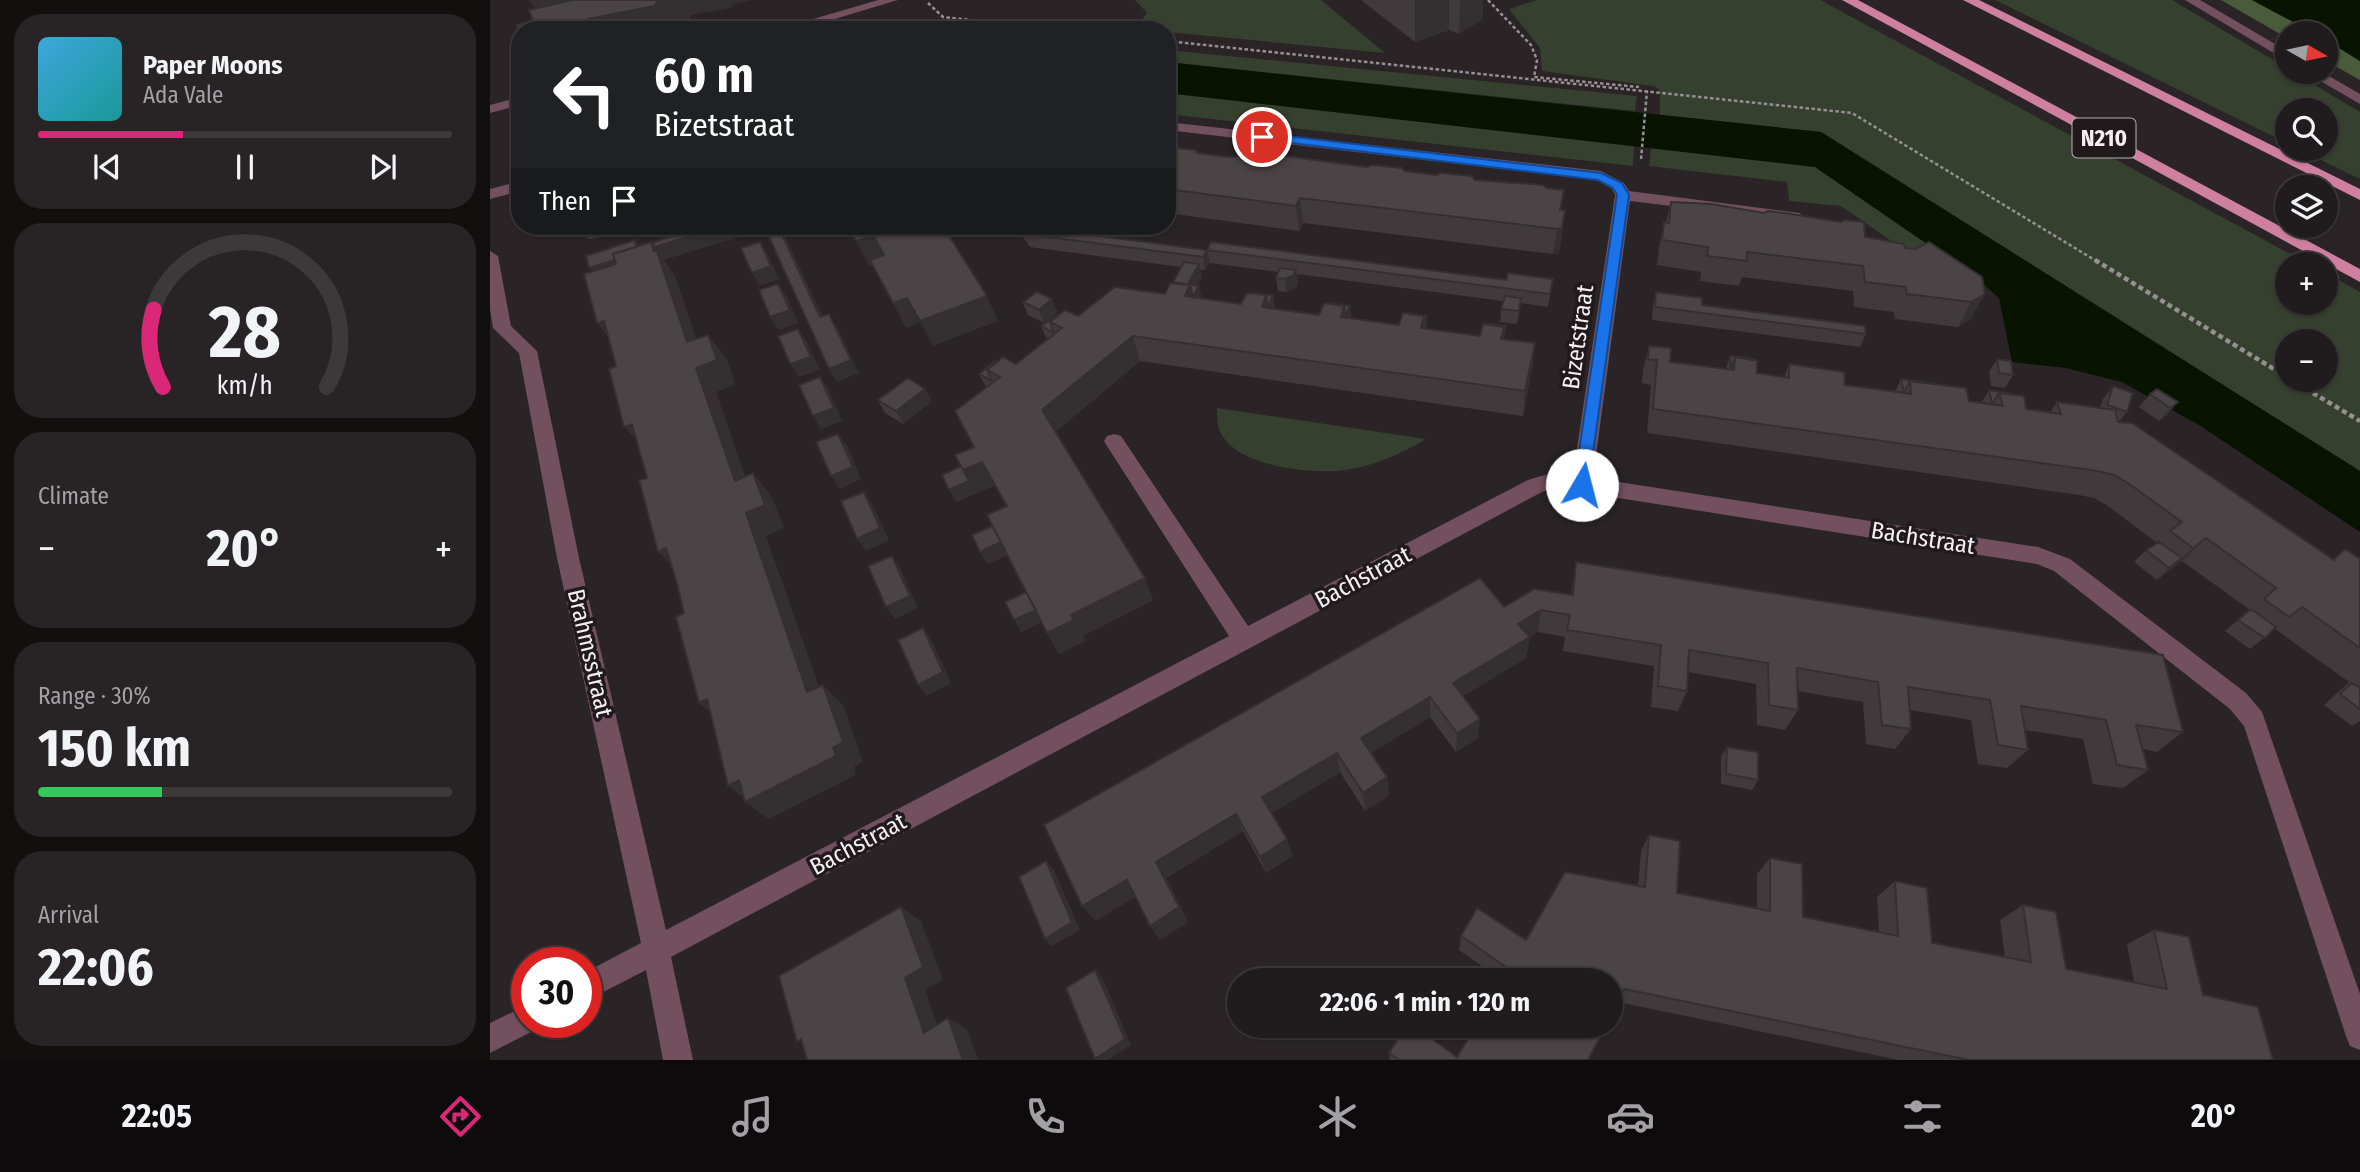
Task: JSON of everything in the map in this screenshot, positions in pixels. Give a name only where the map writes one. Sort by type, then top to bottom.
[{"type":"highway","name":"N210","points":[[1848,0],[2360,276]]},
{"type":"highway","name":"N210","points":[[1969,0],[2360,195]]},
{"type":"street","points":[[815,21],[892,0]]},
{"type":"street","points":[[2191,0],[2275,50]]},
{"type":"street","points":[[2333,84],[2360,100]]},
{"type":"street","points":[[490,108],[511,102]]},
{"type":"street","points":[[1176,127],[1601,176],[1618,186],[1623,195],[1807,218]]},
{"type":"street","points":[[490,194],[511,188]]},
{"type":"street","name":"Bizetstraat","points":[[1582,485],[1623,195]]},
{"type":"street","name":"Brahmsstraat","points":[[490,257],[502,328],[528,351],[568,558],[657,949],[678,1060]]},
{"type":"street","points":[[1114,441],[1245,641]]},
{"type":"street","name":"Bachstraat","points":[[602,978],[1535,486],[1555,480],[2038,556],[2062,565],[2238,701],[2254,720],[2360,1036]]},
{"type":"street","points":[[490,1039],[511,1028]]},
{"type":"path","points":[[925,0],[943,17],[979,21]]},
{"type":"path","points":[[1488,0],[1504,11],[1533,47],[1537,60],[1534,79]]},
{"type":"path","points":[[1176,42],[1852,113],[2275,370]]},
{"type":"path","points":[[1642,153],[1647,90]]},
{"type":"path","points":[[2311,392],[2360,421]]},
{"type":"shaded area","points":[[1135,0],[1321,0],[1385,53],[1176,33],[1176,21],[1141,21],[1147,13]]},
{"type":"shaded area","points":[[1537,0],[1820,0],[2287,252],[2275,252],[2275,315],[2338,315],[2338,280],[2360,292],[2360,471],[1821,132],[1660,115],[1660,90],[1653,86],[1542,71],[1540,48],[1509,9]]},
{"type":"shaded area","points":[[1995,0],[2172,0],[2275,61],[2275,84],[2313,84],[2337,98],[2275,98],[2275,137]]},
{"type":"shaded area","points":[[2252,0],[2360,0],[2360,61],[2338,47],[2338,21],[2291,21]]},
{"type":"shaded area","points":[[1176,51],[1637,96],[1635,111],[1176,63]]},
{"type":"shaded area","points":[[1176,63],[1821,132],[2360,471],[2360,532],[2199,425],[2122,382],[2066,368],[2012,362],[1999,298],[1978,279],[1815,167],[1176,94]]},
{"type":"shaded area","points":[[1176,94],[1634,146],[1633,166],[1176,115]]},
{"type":"shaded area","points":[[2338,99],[2360,112],[2360,179],[2323,161],[2338,161]]},
{"type":"shaded area","points":[[1651,148],[1815,167],[1978,279],[1940,275],[1841,206],[1789,201],[1787,182],[1649,166]]},
{"type":"shaded area","points":[[1217,408],[1426,439],[1388,458],[1357,468],[1332,471],[1297,470],[1260,461],[1231,446],[1219,429]]},
{"type":"green space","points":[[2221,0],[2252,0],[2291,21],[2275,21],[2275,31]]},
{"type":"green space","points":[[2338,47],[2360,61],[2360,80],[2338,68]]},
{"type":"building","points":[[572,0],[665,0],[654,6],[586,21],[533,21],[529,10]]},
{"type":"building","points":[[1176,148],[1227,157],[1246,156],[1249,151],[1366,167],[1372,165],[1402,168],[1405,171],[1436,175],[1441,173],[1472,176],[1475,180],[1543,185],[1564,190],[1560,210],[1565,210],[1562,228],[1557,229],[1300,198],[1296,206],[1176,190]]},
{"type":"building","points":[[1671,202],[1711,204],[1841,222],[1864,222],[1865,237],[1904,244],[1905,248],[1915,249],[1929,242],[1982,277],[1985,294],[1971,302],[1907,294],[1906,287],[1865,282],[1863,266],[1747,252],[1747,261],[1707,256],[1708,247],[1662,240],[1664,222],[1669,223]]},
{"type":"building","points":[[675,235],[694,235],[655,247],[651,243]]},
{"type":"building","points":[[768,235],[782,235],[820,317],[829,314],[851,360],[829,369]]},
{"type":"building","points":[[852,235],[873,235],[856,241]]},
{"type":"building","points":[[873,235],[949,235],[987,296],[920,321],[907,298],[893,303],[870,260],[884,255]]},
{"type":"building","points":[[1033,235],[1092,235],[1207,250],[1203,257]]},
{"type":"building","points":[[635,240],[636,247],[613,254],[615,260],[589,268],[586,256]]},
{"type":"building","points":[[651,242],[654,251],[657,251],[687,342],[708,335],[717,360],[696,368],[735,481],[753,473],[765,505],[746,513],[807,692],[823,685],[843,742],[833,748],[836,756],[745,802],[739,780],[728,786],[707,699],[699,703],[676,617],[684,613],[676,580],[666,548],[658,552],[639,480],[647,478],[632,424],[624,427],[609,369],[616,366],[604,321],[597,323],[584,274],[616,264],[613,254]]},
{"type":"building","points":[[760,242],[771,266],[752,273],[741,248]]},
{"type":"building","points":[[1211,242],[1506,280],[1508,273],[1553,279],[1550,294],[1207,250]]},
{"type":"building","points":[[1184,262],[1199,264],[1188,284],[1199,286],[1193,297],[1190,285],[1173,282]]},
{"type":"building","points":[[1280,268],[1296,270],[1294,275],[1285,279],[1276,278]]},
{"type":"building","points":[[1170,283],[1190,285],[1185,296],[1241,304],[1247,293],[1266,295],[1262,307],[1319,315],[1324,303],[1344,306],[1341,317],[1399,325],[1403,313],[1424,316],[1421,328],[1480,336],[1483,324],[1504,327],[1501,339],[1535,343],[1525,391],[1133,336],[1042,410],[1145,578],[1071,615],[1074,620],[1047,633],[987,515],[1007,506],[982,462],[963,470],[955,455],[974,447],[955,411],[1000,377],[987,370],[1003,357],[1016,364],[1062,328],[1050,322],[1065,310],[1078,316],[1115,287],[1165,294]]},
{"type":"building","points":[[778,284],[790,310],[770,317],[759,290]]},
{"type":"building","points":[[1037,292],[1052,299],[1039,310],[1023,302]]},
{"type":"building","points":[[1656,292],[1702,298],[1702,305],[1865,326],[1866,334],[1655,307]]},
{"type":"building","points":[[1254,293],[1273,296],[1268,307],[1266,295]]},
{"type":"building","points":[[1505,296],[1521,298],[1519,311],[1501,309]]},
{"type":"building","points":[[1330,303],[1350,306],[1345,317],[1344,306]]},
{"type":"building","points":[[1057,315],[1050,322],[1054,333],[1041,326]]},
{"type":"building","points":[[798,329],[811,357],[790,364],[778,336]]},
{"type":"building","points":[[1649,346],[1671,348],[1670,362],[1734,370],[1735,357],[1757,360],[1757,373],[1789,378],[1789,364],[1844,372],[1845,385],[1911,394],[1910,381],[1966,388],[1969,401],[2003,406],[1999,393],[2024,396],[2026,409],[2061,414],[2057,402],[2115,410],[2118,422],[2132,423],[2334,560],[2345,549],[2360,559],[2360,648],[2302,607],[2289,617],[2264,599],[2276,588],[2206,538],[2193,548],[2170,531],[2182,522],[2114,475],[1653,409],[1657,360],[1648,359]]},
{"type":"building","points":[[1730,356],[1753,360],[1735,357],[1731,369]]},
{"type":"building","points":[[1997,359],[2011,361],[2013,375],[1999,373]]},
{"type":"building","points":[[997,362],[987,370],[992,381],[979,374]]},
{"type":"building","points":[[820,377],[834,408],[813,416],[799,385]]},
{"type":"building","points":[[908,378],[925,389],[896,411],[878,400]]},
{"type":"building","points":[[1901,379],[1924,383],[1910,381],[1904,392]]},
{"type":"building","points":[[2113,386],[2133,393],[2127,412],[2107,405]]},
{"type":"building","points":[[2157,389],[2178,402],[2170,408],[2150,394]]},
{"type":"building","points":[[1989,390],[2011,394],[1999,393],[1992,404]]},
{"type":"building","points":[[838,434],[853,467],[831,476],[816,442]]},
{"type":"building","points":[[961,466],[969,481],[949,490],[942,475]]},
{"type":"building","points":[[864,492],[880,528],[857,539],[841,501]]},
{"type":"building","points":[[992,526],[1001,542],[980,552],[972,535]]},
{"type":"building","points":[[2159,542],[2182,558],[2169,568],[2146,550]]},
{"type":"building","points":[[892,556],[910,596],[886,607],[868,566]]},
{"type":"building","points":[[1576,562],[2163,655],[2183,732],[2136,725],[2148,770],[2117,765],[2106,720],[2021,706],[2028,750],[1998,745],[1990,700],[1908,687],[1911,729],[1882,725],[1878,682],[1797,668],[1798,710],[1769,705],[1768,663],[1689,650],[1687,691],[1658,686],[1661,645],[1567,630],[1570,615],[1541,610],[1518,624],[1530,637],[1453,683],[1480,719],[1457,733],[1430,697],[1361,738],[1387,777],[1363,793],[1337,753],[1262,797],[1287,839],[1260,857],[1236,814],[1156,862],[1179,907],[1150,926],[1127,880],[1082,906],[1044,825],[1480,578],[1504,607],[1534,589],[1573,595]]},
{"type":"building","points":[[1026,592],[1036,610],[1014,620],[1005,602]]},
{"type":"building","points":[[2251,609],[2276,627],[2265,638],[2238,620]]},
{"type":"building","points":[[923,628],[943,672],[918,685],[898,640]]},
{"type":"building","points":[[2352,683],[2360,688],[2360,709],[2340,694]]},
{"type":"building","points":[[1727,747],[1758,752],[1758,780],[1726,774]]},
{"type":"building","points":[[1649,835],[1680,841],[1677,893],[1770,911],[1770,858],[1802,864],[1803,917],[1898,936],[1895,881],[1927,888],[1932,943],[2031,962],[2023,905],[2056,912],[2066,969],[2167,989],[2154,930],[2189,937],[2203,995],[2258,1007],[2273,1060],[1969,1060],[1624,989],[1623,991],[1623,968],[1508,968],[1461,936],[1477,908],[1526,940],[1565,872],[1645,887]]},
{"type":"building","points":[[1046,861],[1072,922],[1045,939],[1019,877]]},
{"type":"building","points":[[901,907],[923,967],[905,978],[924,1033],[948,1018],[963,1060],[807,1060],[801,1039],[797,1042],[779,976]]},
{"type":"building","points":[[1095,970],[1125,1039],[1095,1059],[1066,988]]},
{"type":"building","points":[[1398,1038],[1431,1038],[1457,1057],[1469,1038],[1600,1038],[1588,1060],[1399,1060],[1389,1053]]},
{"type":"route","points":[[1262,137],[1601,176],[1618,186],[1623,195],[1582,485]]}]
